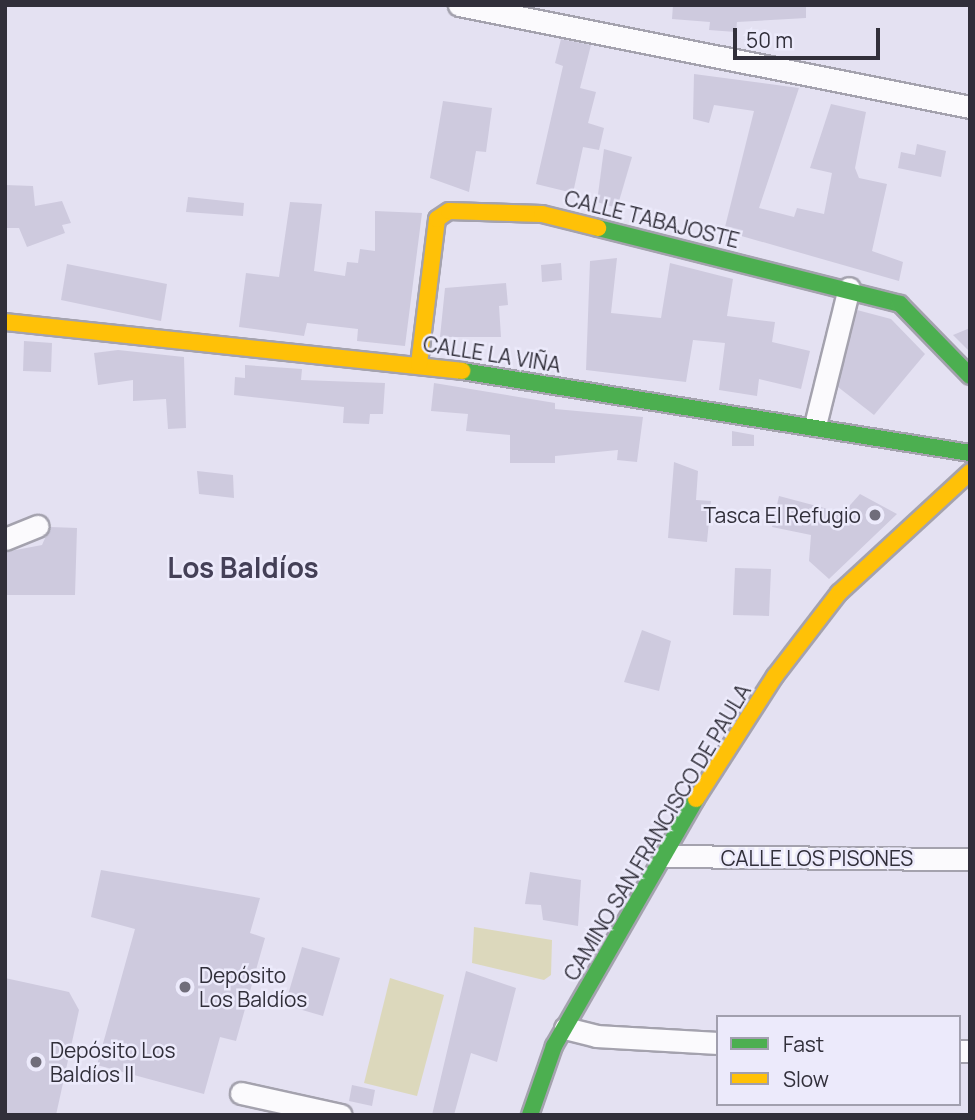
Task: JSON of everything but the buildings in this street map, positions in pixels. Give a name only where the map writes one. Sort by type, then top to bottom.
[{"type":"street","points":[[459,5],[970,107]]},
{"type":"street","name":"CALLE TABAJOSTE","points":[[419,364],[437,219],[449,211],[542,214],[849,288],[900,304],[970,376]]},
{"type":"street","points":[[815,425],[849,288]]},
{"type":"street","name":"CALLE LA VIÑA","points":[[5,321],[419,364],[815,425],[970,453]]},
{"type":"street","name":"CAMINO SAN FRANCISCO DE PAULA","points":[[530,1115],[565,1028],[664,856],[775,676],[839,593],[970,472]]},
{"type":"street","points":[[5,539],[37,526]]},
{"type":"street","name":"CALLE LOS PISONES","points":[[664,856],[970,859]]},
{"type":"street","points":[[565,1028],[596,1036],[716,1042]]},
{"type":"street","points":[[241,1093],[341,1115]]},
{"type":"shaded area","points":[[474,927],[552,940],[551,975],[544,980],[472,963]]},
{"type":"shaded area","points":[[390,978],[444,995],[417,1096],[364,1083]]},
{"type":"traffic: fast","points":[[598,228],[900,304],[970,376]]},
{"type":"traffic: fast","points":[[462,371],[970,453]]},
{"type":"traffic: fast","points":[[530,1115],[554,1046],[696,799]]},
{"type":"traffic: slow","points":[[419,364],[437,219],[449,211],[542,214],[598,228]]},
{"type":"traffic: slow","points":[[5,322],[462,371]]},
{"type":"traffic: slow","points":[[696,799],[775,676],[839,593],[970,472]]},
{"type":"place","name":"Tasca El Refugio","points":[[875,515]]},
{"type":"place","name":"Depósito Los Baldíos","points":[[185,987]]},
{"type":"place","name":"Depósito Los Baldíos II","points":[[36,1062]]},
{"type":"district","name":"Los Baldíos","points":[[243,567]]}]
